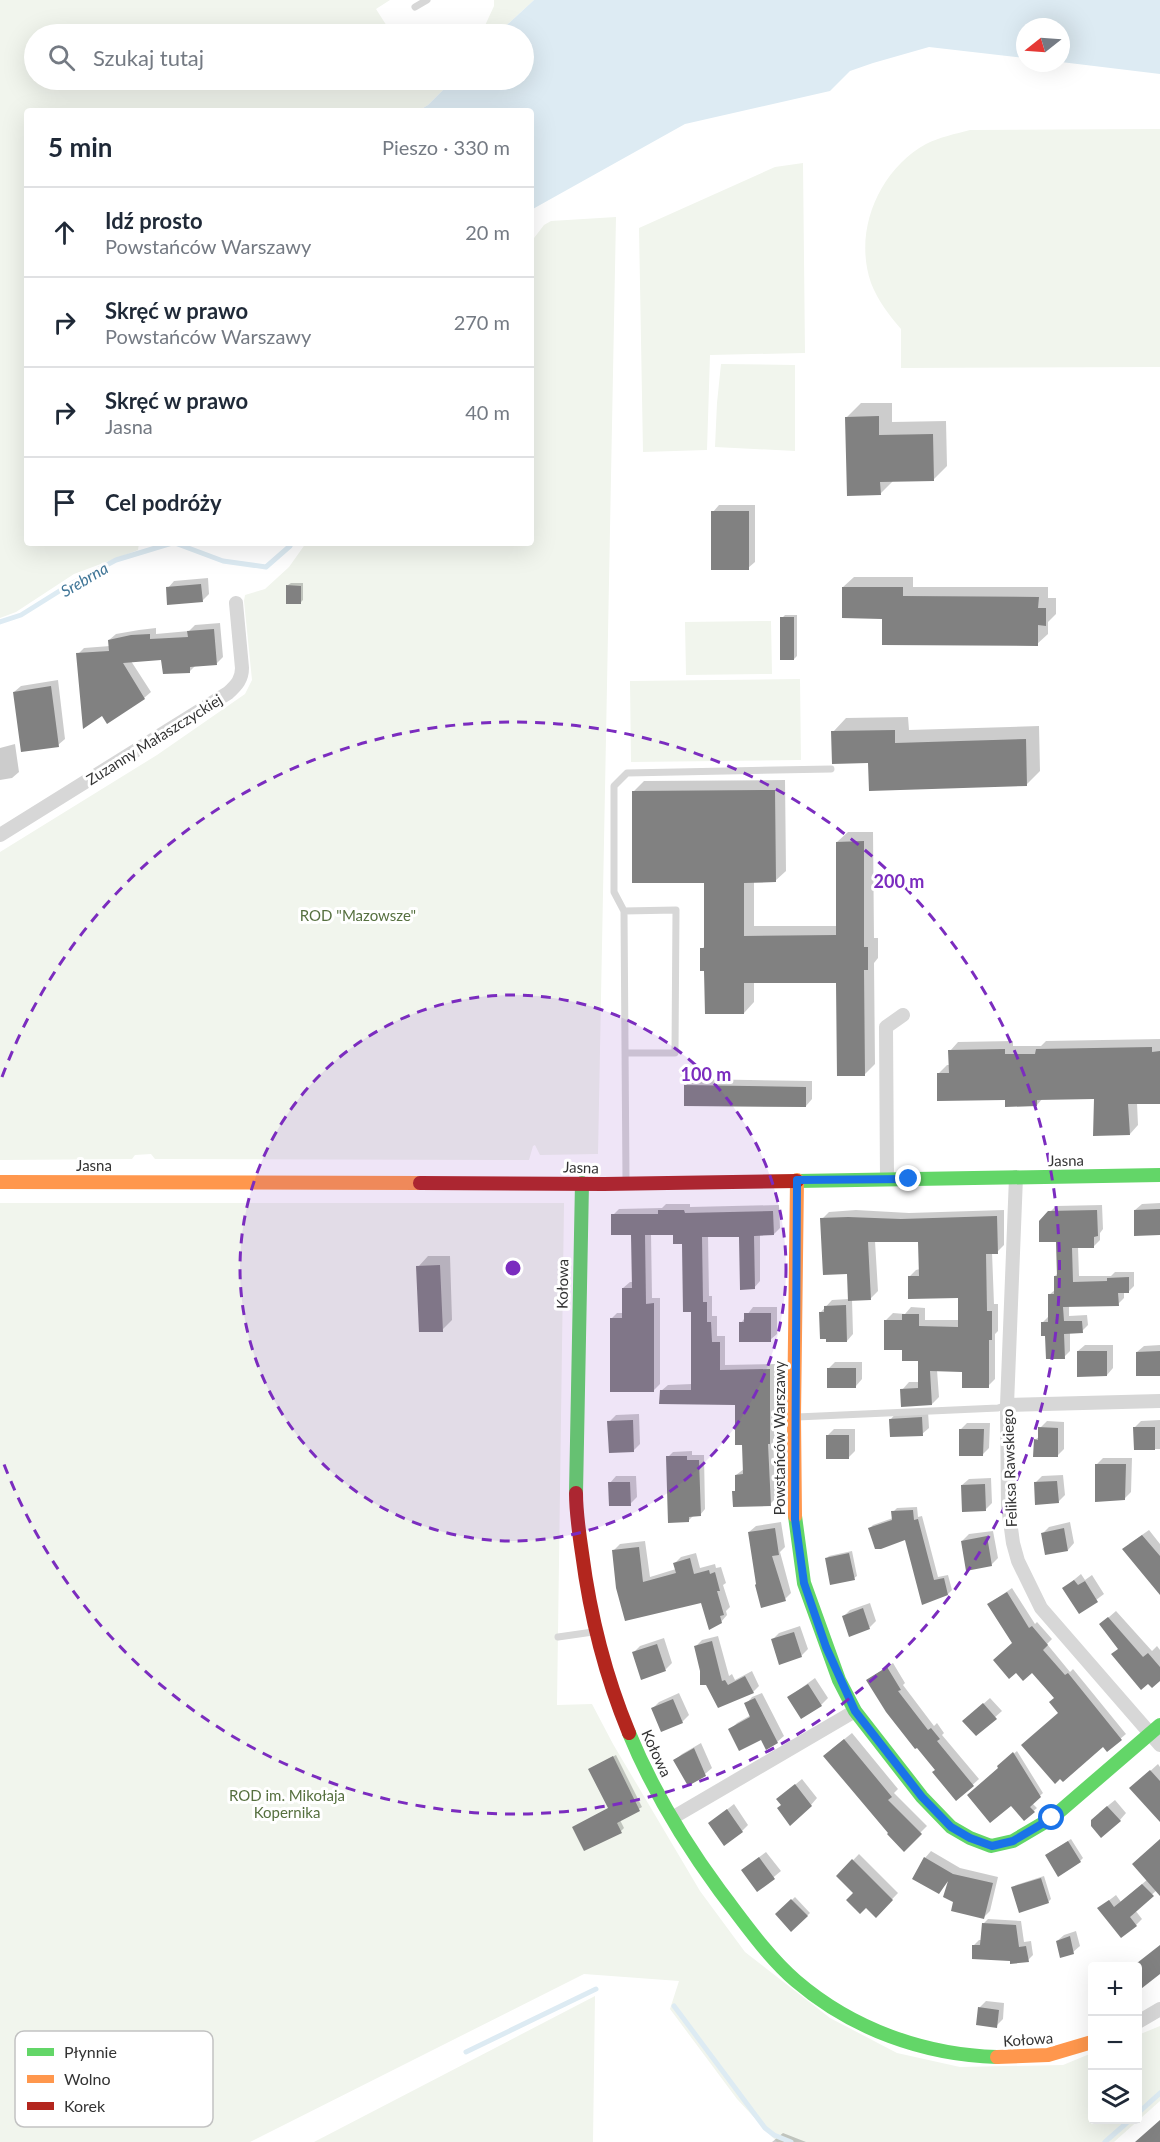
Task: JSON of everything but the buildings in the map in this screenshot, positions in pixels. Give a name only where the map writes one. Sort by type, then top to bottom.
[{"type":"street","name":"Zuzanny Małaszczyckiej","points":[[0,835],[235,687],[242,677],[236,603]]},
{"type":"street","points":[[887,1179],[886,1027],[903,1015]]},
{"type":"street","name":"Jasna","points":[[0,1182],[626,1184],[1160,1174]]},
{"type":"street","name":"Feliksa Rawskiego","points":[[1016,1177],[1007,1405],[1008,1506],[1018,1562],[1041,1608],[1155,1730],[1160,1745]]},
{"type":"street","name":"Powstańców Warszawy","points":[[797,1180],[795,1519],[804,1583],[826,1647],[855,1711],[922,1797],[951,1827],[970,1838],[992,1846],[1013,1841],[1052,1818],[1155,1730]]},
{"type":"street","name":"Kołowa","points":[[582,1183],[576,1501],[586,1590],[619,1706],[643,1765],[672,1818],[733,1910],[796,1981],[834,2007],[872,2028],[910,2044],[953,2055],[1001,2058],[1046,2057],[1065,2053],[1088,2044]]},
{"type":"street","points":[[1007,1405],[1160,1401]]},
{"type":"street","points":[[672,1818],[855,1711]]},
{"type":"street","points":[[1142,2019],[1160,2009]]},
{"type":"lane","points":[[415,7],[427,0]]},
{"type":"lane","points":[[626,1184],[624,911],[614,892],[614,786],[627,773],[831,770]]},
{"type":"lane","points":[[624,911],[676,910],[675,1053],[626,1053]]},
{"type":"lane","points":[[794,1417],[998,1408],[1007,1405]]},
{"type":"lane","points":[[558,1637],[596,1631]]},
{"type":"green space","points":[[0,0],[390,0],[376,9],[386,24],[24,24],[24,90],[443,90],[423,108],[24,108],[24,546],[139,546],[138,550],[74,574],[16,612],[0,618]]},
{"type":"green space","points":[[494,0],[534,0],[508,24],[486,24],[494,6]]},
{"type":"green space","points":[[1160,129],[1160,367],[901,368],[901,329],[884,308],[871,283],[866,263],[865,243],[874,204],[883,186],[909,155],[926,144],[970,130]]},
{"type":"green space","points":[[803,163],[805,353],[710,355],[707,450],[643,452],[639,228],[775,167]]},
{"type":"green space","name":"ROD \"Mazowsze\"","points":[[616,217],[598,1154],[540,1155],[535,1145],[529,1160],[155,1159],[151,1154],[135,1155],[132,1159],[0,1160],[0,852],[157,755],[245,694],[252,680],[245,595],[265,589],[289,567],[304,546],[534,546],[534,238],[544,225],[551,221]]},
{"type":"green space","points":[[721,364],[795,365],[795,451],[715,447]]},
{"type":"green space","points":[[771,621],[772,674],[686,675],[685,622]]},
{"type":"green space","points":[[800,679],[801,760],[631,762],[630,681]]},
{"type":"green space","name":"ROD im. Mikołaja Kopernika","points":[[0,1203],[564,1203],[557,1705],[592,1704],[613,1744],[700,1891],[745,1952],[830,2018],[897,2053],[960,2067],[1063,2065],[1088,2055],[1088,2124],[1134,2124],[1114,2142],[777,2142],[737,2099],[670,2009],[679,1981],[584,1974],[250,2142],[0,2142]]},
{"type":"green space","points":[[595,1996],[593,2142],[314,2142]]},
{"type":"green space","name":"ROD im. Mikołaja Kopernika","points":[[1160,2026],[1160,2101],[1142,2117],[1142,2033]]},
{"type":"shaded area","points":[[534,0],[1160,0],[1160,74],[1070,63],[1070,18],[1016,18],[1016,57],[929,47],[873,63],[850,71],[830,91],[685,124],[534,208],[534,108],[423,108],[443,90],[534,90],[534,24],[508,24]]},
{"type":"waterway","name":"Srebrna","points":[[0,622],[21,615],[69,585],[116,560],[162,546]]},
{"type":"waterway","name":"Srebrna","points":[[183,546],[223,561],[266,567],[290,546]]},
{"type":"waterway","points":[[466,2052],[596,1989]]},
{"type":"waterway","points":[[674,2006],[765,2128],[774,2135],[791,2142]]},
{"type":"waterway","points":[[1142,2109],[1160,2093]]},
{"type":"waterway","points":[[1105,2142],[1125,2124]]},
{"type":"traffic: fast","points":[[797,1181],[1160,1175]]},
{"type":"traffic: fast","points":[[576,1493],[582,1183]]},
{"type":"traffic: fast","points":[[795,1516],[804,1583],[839,1680],[855,1711],[922,1797],[951,1827],[970,1838],[991,1846],[1013,1841],[1052,1818],[1160,1725]]},
{"type":"traffic: fast","points":[[629,1733],[658,1795],[694,1854],[756,1938],[796,1981],[841,2013],[890,2036],[943,2051],[997,2057]]},
{"type":"traffic: slow","points":[[795,1516],[797,1180]]},
{"type":"traffic: slow","points":[[0,1182],[420,1183]]},
{"type":"traffic: slow","points":[[997,2057],[1048,2055],[1088,2043]]},
{"type":"traffic: jam","points":[[420,1183],[604,1184],[797,1181]]},
{"type":"traffic: jam","points":[[576,1493],[585,1576],[594,1622],[606,1667],[629,1733]]},
{"type":"route","points":[[909,1179],[797,1180],[795,1519],[804,1583],[839,1680],[855,1711],[922,1797],[951,1827],[980,1843],[992,1846],[1013,1841],[1052,1818]]}]
